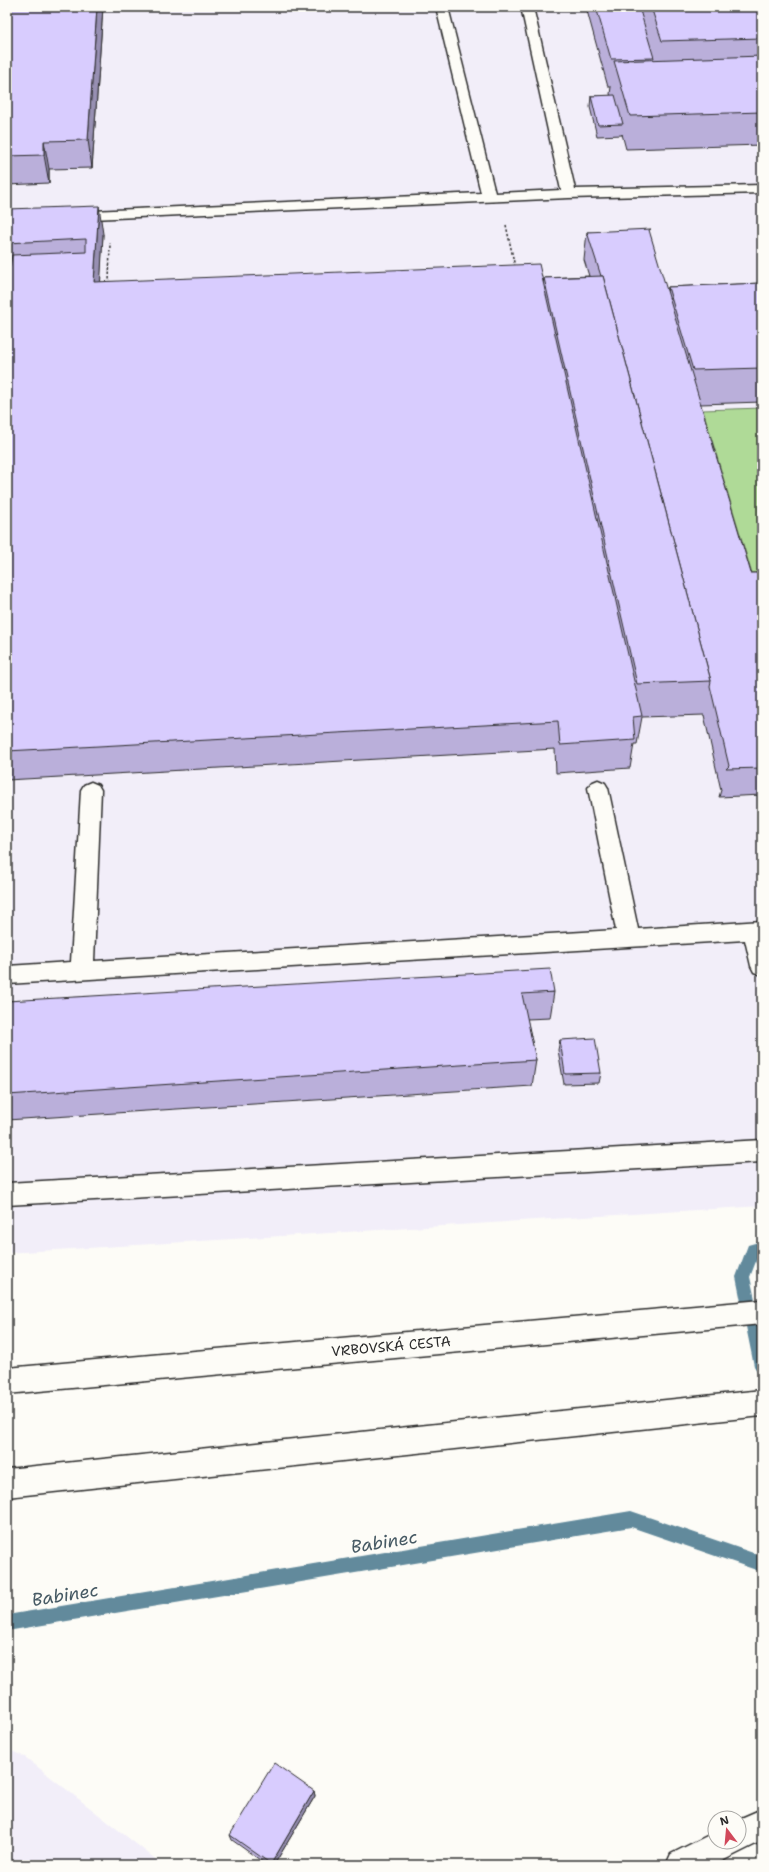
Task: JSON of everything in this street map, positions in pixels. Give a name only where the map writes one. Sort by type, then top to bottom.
[{"type":"main road","points":[[442,7],[494,197]]},
{"type":"main road","points":[[527,7],[569,194]]},
{"type":"main road","points":[[55,217],[569,194],[762,189]]},
{"type":"main road","points":[[598,788],[629,938]]},
{"type":"main road","points":[[82,971],[91,790]]},
{"type":"main road","points":[[7,975],[758,930],[762,966]]},
{"type":"main road","points":[[7,1194],[762,1151]]},
{"type":"main road","name":"VRBOVSKÁ CESTA","points":[[14,1380],[762,1312]]},
{"type":"main road","points":[[7,1483],[762,1403]]},
{"type":"main road","points":[[747,1832],[762,1824]]},
{"type":"main road","points":[[682,1865],[711,1850]]},
{"type":"path","points":[[494,197],[515,267]]},
{"type":"path","points":[[108,290],[111,214]]},
{"type":"shaded area","points":[[7,7],[762,7],[762,1206],[7,1253]]},
{"type":"shaded area","points":[[7,1749],[25,1757],[163,1865],[7,1865]]},
{"type":"green space","points":[[762,408],[762,594],[758,594],[703,410]]},
{"type":"building","points":[[7,7],[97,7],[88,140],[44,141],[44,155],[7,156]]},
{"type":"building","points":[[596,7],[639,7],[654,58],[611,59]]},
{"type":"building","points":[[651,7],[762,7],[762,38],[662,41]]},
{"type":"building","points":[[762,56],[762,112],[630,116],[614,61]]},
{"type":"building","points":[[615,95],[623,124],[598,125],[591,96]]},
{"type":"building","points":[[99,206],[94,282],[539,264],[642,716],[633,717],[635,740],[560,745],[558,721],[7,751],[7,267],[10,267],[12,255],[86,252],[86,239],[7,243],[7,209]]},
{"type":"building","points":[[651,229],[649,230],[751,573],[762,573],[762,768],[726,769],[729,766],[710,686],[711,681],[603,276],[601,276],[587,232]]},
{"type":"building","points":[[603,276],[711,681],[637,684],[544,278]]},
{"type":"building","points":[[762,283],[762,368],[693,370],[668,287]]},
{"type":"building","points":[[550,969],[554,992],[522,994],[536,1060],[7,1095],[7,1001]]},
{"type":"building","points":[[595,1038],[601,1073],[565,1074],[560,1040]]},
{"type":"building","points":[[274,1763],[314,1791],[271,1864],[230,1835]]},
{"type":"waterway","name":"Babinec","points":[[762,1248],[753,1250],[743,1277],[762,1366]]},
{"type":"waterway","name":"Babinec","points":[[7,1623],[631,1519],[762,1564]]}]
